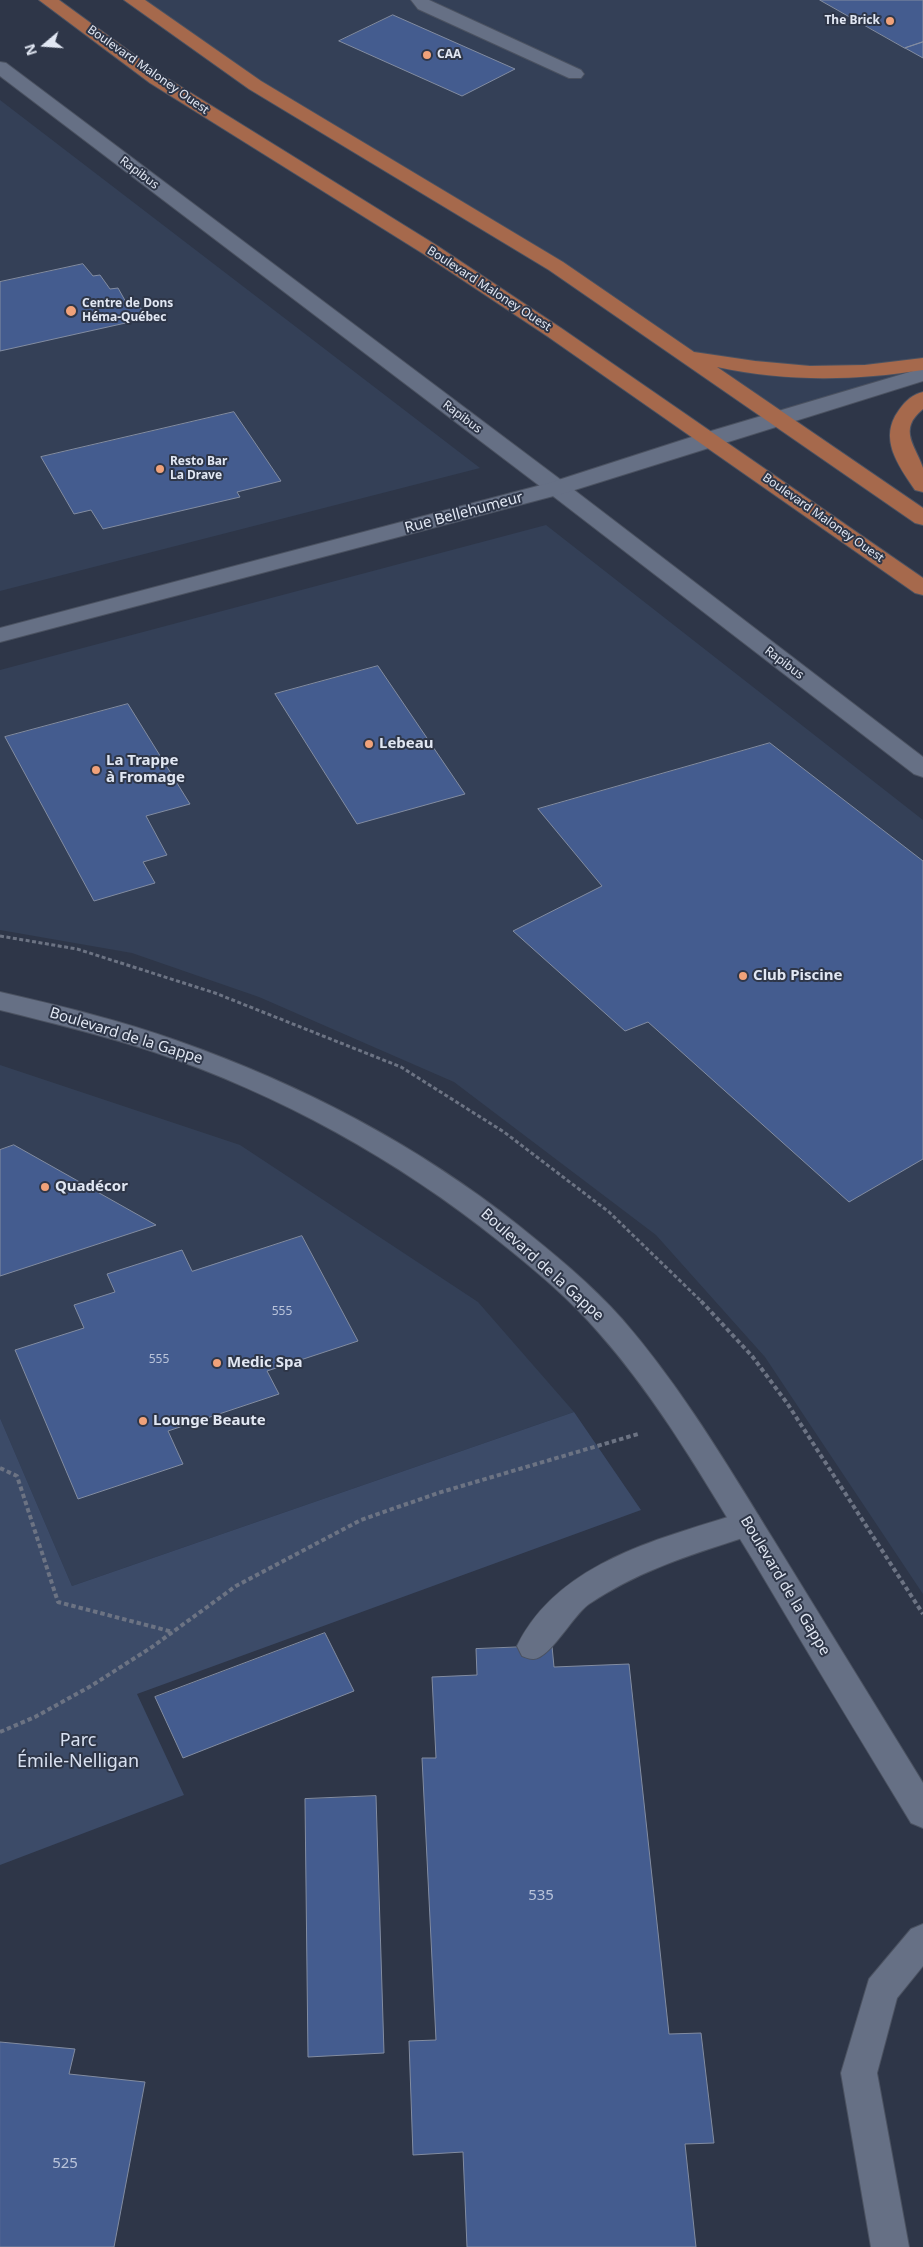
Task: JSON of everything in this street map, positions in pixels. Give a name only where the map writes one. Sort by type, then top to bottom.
[{"type":"main road","name":"Boulevard Maloney Ouest","points":[[48,0],[156,78],[429,249],[554,332],[923,588]]},
{"type":"main road","points":[[132,0],[255,85],[556,266],[923,518]]},
{"type":"main road","points":[[684,354],[749,368],[815,374],[923,364]]},
{"type":"main road","points":[[923,398],[913,405],[901,422],[898,439],[908,463],[923,485]]},
{"type":"street","points":[[420,0],[424,5],[575,74]]},
{"type":"street","name":"Rapibus","points":[[0,67],[557,488],[923,769]]},
{"type":"street","name":"Rue Bellehumeur","points":[[0,635],[557,488],[709,439],[923,374]]},
{"type":"street","name":"Boulevard de la Gappe","points":[[0,1001],[86,1020],[163,1045],[232,1071],[366,1136],[463,1196],[541,1259],[606,1321],[683,1420],[923,1812]]},
{"type":"street","points":[[533,1646],[569,1600],[608,1575],[669,1549],[747,1524]]},
{"type":"street","points":[[890,2247],[859,2073],[881,1990],[923,1940]]},
{"type":"path","points":[[0,1732],[36,1717],[91,1686],[173,1632],[236,1586],[361,1520],[438,1493],[683,1420]]},
{"type":"path","points":[[0,1468],[17,1476],[58,1602],[173,1632]]},
{"type":"shaded area","points":[[133,0],[923,0],[923,374],[779,419],[556,266],[373,157]]},
{"type":"shaded area","points":[[0,100],[480,468],[0,591]]},
{"type":"shaded area","points":[[546,525],[923,820],[923,1594],[765,1357],[656,1235],[454,1082],[259,997],[132,953],[0,930],[0,670]]},
{"type":"shaded area","points":[[0,1065],[240,1145],[478,1302],[574,1412],[72,1586],[0,1418]]},
{"type":"green space","name":"Parc Émile-Nelligan","points":[[574,1412],[641,1510],[137,1694],[184,1795],[0,1865],[0,1418],[72,1586]]},
{"type":"building","name":"The Brick","points":[[820,0],[923,0],[923,42],[905,48]]},
{"type":"building","name":"CAA","points":[[393,15],[515,69],[462,96],[339,41]]},
{"type":"building","points":[[923,42],[923,58],[905,48]]},
{"type":"building","name":"Centre de Dons Héma-Québec","points":[[83,264],[93,276],[100,275],[110,289],[118,288],[127,304],[136,302],[148,318],[0,351],[0,282]]},
{"type":"building","name":"Resto Bar La Drave","points":[[234,412],[281,481],[237,492],[240,497],[103,529],[91,510],[74,514],[41,457]]},
{"type":"building","name":"Lebeau","points":[[378,666],[465,794],[357,824],[275,694]]},
{"type":"building","name":"La Trappe à Fromage","points":[[128,704],[190,804],[146,816],[167,855],[143,862],[155,883],[94,901],[5,737]]},
{"type":"building","name":"Club Piscine","points":[[770,743],[923,861],[923,1159],[849,1202],[648,1022],[625,1031],[513,931],[602,886],[538,809]]},
{"type":"building","name":"Quadécor","points":[[14,1145],[156,1225],[0,1276],[0,1150]]},
{"type":"building","points":[[302,1236],[358,1341],[267,1371],[279,1394],[168,1431],[183,1464],[78,1499],[15,1350],[84,1328],[74,1305],[115,1292],[107,1274],[182,1250],[192,1271]]},
{"type":"building","points":[[325,1633],[354,1691],[183,1758],[155,1697]]},
{"type":"building","points":[[552,1646],[554,1667],[629,1664],[669,2034],[701,2033],[714,2143],[685,2144],[696,2247],[467,2247],[463,2152],[413,2155],[409,2041],[436,2040],[422,1758],[436,1758],[432,1677],[477,1675],[476,1649]]},
{"type":"building","points":[[376,1796],[384,2053],[308,2057],[305,1799]]},
{"type":"building","points":[[0,2042],[75,2049],[69,2074],[145,2082],[114,2247],[0,2247]]},
{"type":"place","name":"The Brick","points":[[890,21]]},
{"type":"place","name":"CAA","points":[[427,55]]},
{"type":"place","name":"Centre de Dons Héma-Québec","points":[[71,311]]},
{"type":"place","name":"Resto Bar La Drave","points":[[160,469]]},
{"type":"place","name":"Lebeau","points":[[369,744]]},
{"type":"place","name":"La Trappe à Fromage","points":[[96,770]]},
{"type":"place","name":"Club Piscine","points":[[743,976]]},
{"type":"place","name":"Quadécor","points":[[45,1187]]},
{"type":"place","name":"Medic Spa","points":[[217,1363]]},
{"type":"place","name":"Lounge Beaute","points":[[143,1421]]}]
